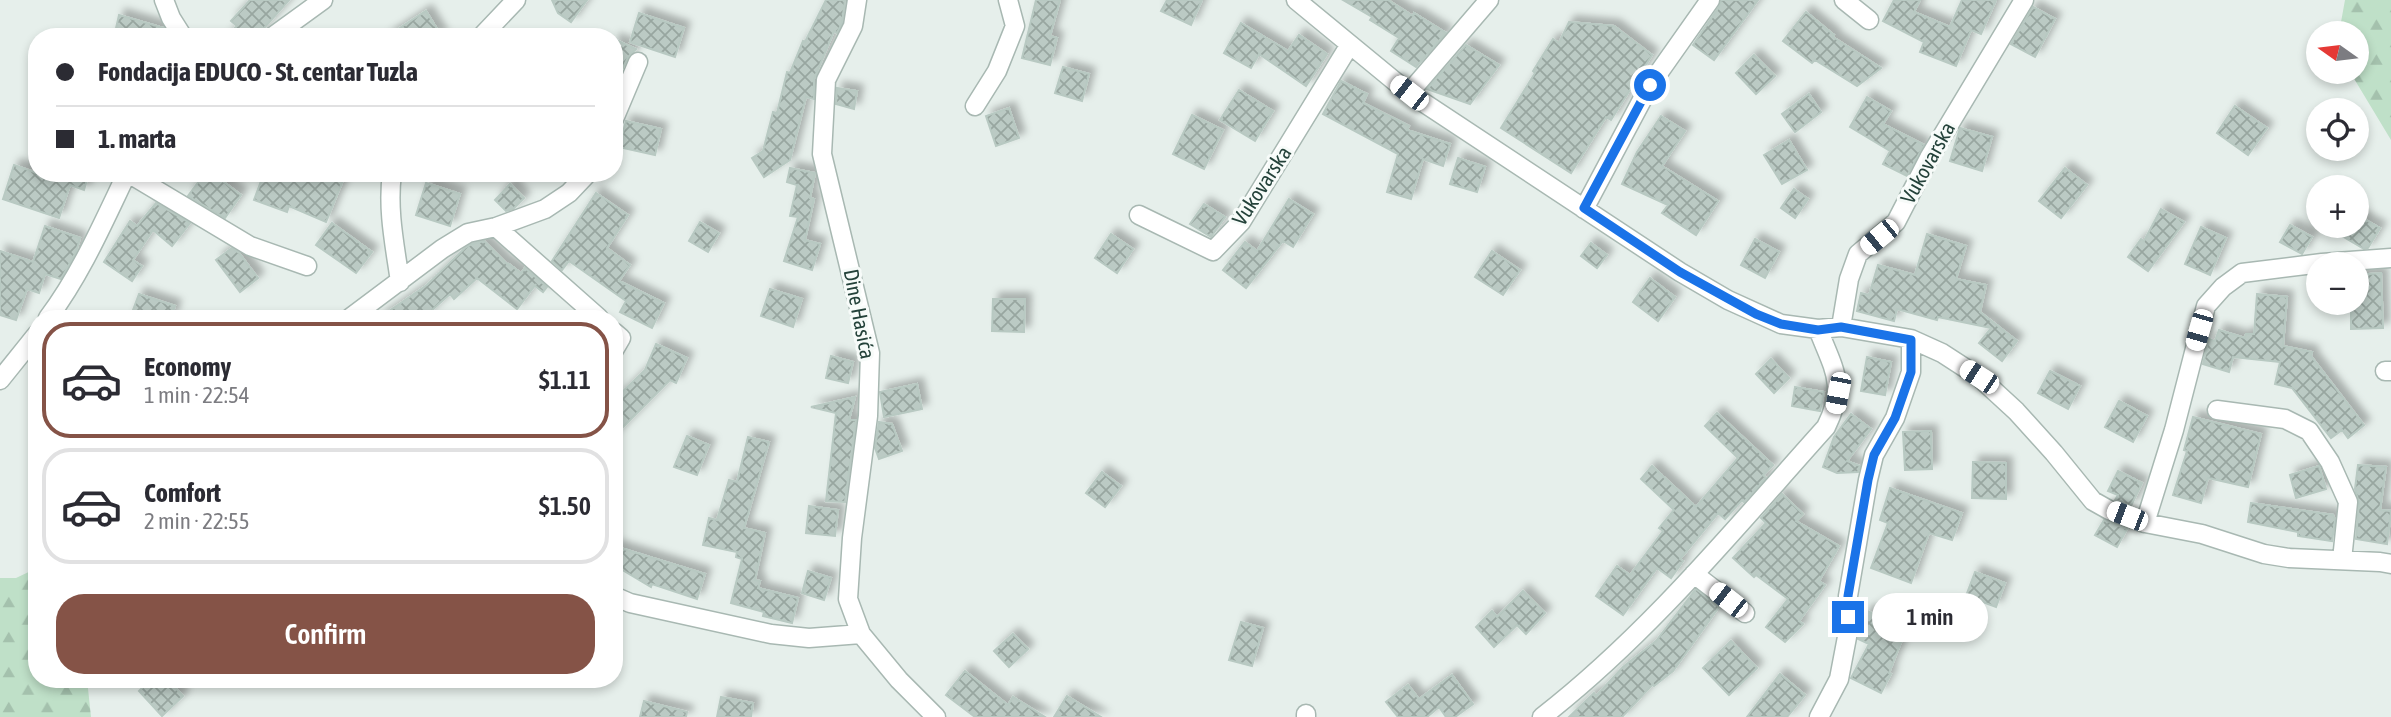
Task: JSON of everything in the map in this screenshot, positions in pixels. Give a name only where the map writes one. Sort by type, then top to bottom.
[{"type":"street","points":[[164,0],[177,28]]},
{"type":"street","points":[[284,28],[323,0]]},
{"type":"street","points":[[490,28],[516,0]]},
{"type":"street","name":"Dine Hasića","points":[[857,0],[853,26],[826,80],[822,154],[870,353],[868,416],[852,538],[848,599],[861,634],[898,680],[936,717]]},
{"type":"street","points":[[975,106],[998,71],[1015,26],[1008,0]]},
{"type":"street","points":[[1296,0],[1409,93],[1680,272],[1728,300],[1781,324],[1818,330],[1841,327],[1911,340],[1942,353],[1979,377],[2016,411],[2093,501],[2145,523],[2202,534],[2264,554],[2391,564]]},
{"type":"street","points":[[1409,93],[1489,0]]},
{"type":"street","points":[[1584,208],[1650,85],[1710,0]]},
{"type":"street","points":[[1844,0],[1869,20]]},
{"type":"street","name":"Vukovarska","points":[[1841,327],[1849,279],[1858,254],[1896,222],[1929,158],[2024,0]]},
{"type":"street","name":"Vukovarska","points":[[1139,215],[1213,251],[1241,222],[1349,46]]},
{"type":"street","points":[[623,98],[638,62]]},
{"type":"street","points":[[54,310],[99,232],[124,182]]},
{"type":"street","points":[[143,182],[250,246],[307,266]]},
{"type":"street","points":[[391,182],[391,213],[400,282]]},
{"type":"street","points":[[361,310],[442,249],[468,233],[496,227],[545,209],[569,193],[579,182]]},
{"type":"street","points":[[496,227],[590,310]]},
{"type":"street","points":[[2145,523],[2174,430],[2206,306],[2223,287],[2242,273],[2391,258]]},
{"type":"street","points":[[1542,717],[1601,670],[1694,574],[1826,427],[1836,408],[1837,380],[1818,330]]},
{"type":"street","points":[[1819,717],[1839,679],[1847,637],[1848,596],[1868,480],[1874,455],[1895,418],[1911,372],[1911,340]]},
{"type":"street","points":[[0,380],[28,354]]},
{"type":"street","points":[[2217,410],[2285,419],[2309,431],[2330,462],[2348,502],[2342,560]]},
{"type":"street","points":[[1694,574],[1745,613]]},
{"type":"street","points":[[623,600],[771,634],[809,638],[861,634]]},
{"type":"green space","points":[[2345,0],[2391,0],[2391,140],[2369,104],[2369,98],[2366,98],[2357,84],[2370,84],[2370,21],[2341,21]]},
{"type":"green space","points":[[28,572],[28,688],[88,688],[91,717],[0,717],[0,578],[16,578]]},
{"type":"building","points":[[250,0],[289,0],[264,28],[235,28],[237,26],[231,21]]},
{"type":"building","points":[[552,0],[587,0],[571,22],[558,13]]},
{"type":"building","points":[[826,0],[845,0],[842,23],[837,33],[834,31],[814,79],[814,99],[806,97],[790,160],[764,177],[752,158],[763,151],[773,112],[777,113],[787,72],[790,73],[803,41],[805,42]]},
{"type":"building","points":[[1036,0],[1060,0],[1050,36],[1057,38],[1050,65],[1022,58]]},
{"type":"building","points":[[1167,0],[1202,0],[1191,25],[1161,11]]},
{"type":"building","points":[[1343,0],[1388,0],[1446,33],[1416,67],[1391,51],[1399,38],[1370,20],[1372,17]]},
{"type":"building","points":[[1721,0],[1758,0],[1714,60],[1693,45]]},
{"type":"building","points":[[1894,0],[1920,0],[1914,12],[1950,27],[1962,0],[1996,0],[1981,34],[1971,30],[1956,66],[1920,52],[1924,42],[1883,21]]},
{"type":"building","points":[[2033,7],[2055,19],[2035,57],[2011,44]]},
{"type":"building","points":[[426,11],[436,28],[400,28]]},
{"type":"building","points":[[1806,12],[1834,35],[1833,37],[1881,68],[1857,86],[1815,60],[1812,63],[1783,41]]},
{"type":"building","points":[[639,13],[684,28],[675,57],[630,42]]},
{"type":"building","points":[[119,15],[164,28],[116,28]]},
{"type":"building","points":[[1569,22],[1614,26],[1652,55],[1611,120],[1606,117],[1571,173],[1501,128],[1553,39],[1559,43]]},
{"type":"building","points":[[1241,23],[1288,51],[1299,35],[1327,54],[1306,86],[1259,54],[1251,68],[1224,53]]},
{"type":"building","points":[[623,43],[636,49],[623,68]]},
{"type":"building","points":[[1466,45],[1499,65],[1470,104],[1427,89]]},
{"type":"building","points":[[1754,55],[1775,76],[1756,94],[1736,73]]},
{"type":"building","points":[[1063,67],[1089,74],[1082,101],[1055,93]]},
{"type":"building","points":[[1341,81],[1367,94],[1363,103],[1409,126],[1407,130],[1450,144],[1443,166],[1423,159],[1411,199],[1387,192],[1398,154],[1323,114]]},
{"type":"building","points":[[837,88],[857,91],[854,109],[836,104]]},
{"type":"building","points":[[1239,90],[1273,111],[1255,141],[1220,120]]},
{"type":"building","points":[[1809,94],[1821,112],[1795,132],[1782,114]]},
{"type":"building","points":[[1867,97],[1891,111],[1883,124],[1924,145],[1907,176],[1883,164],[1890,151],[1850,127]]},
{"type":"building","points":[[2235,106],[2267,128],[2248,155],[2217,133]]},
{"type":"building","points":[[1009,108],[1019,138],[996,146],[986,116]]},
{"type":"building","points":[[1192,115],[1223,130],[1204,169],[1173,154]]},
{"type":"building","points":[[1661,116],[1685,131],[1662,166],[1718,201],[1696,235],[1662,213],[1668,205],[1622,184],[1637,152]]},
{"type":"building","points":[[626,121],[661,129],[655,155],[623,148]]},
{"type":"building","points":[[1960,128],[1992,137],[1982,171],[1950,161]]},
{"type":"building","points":[[1789,140],[1807,170],[1782,184],[1764,155]]},
{"type":"building","points":[[1458,158],[1485,167],[1477,192],[1450,184]]},
{"type":"building","points":[[14,165],[28,170],[28,182],[86,182],[84,190],[70,185],[59,218],[3,199]]},
{"type":"building","points":[[790,168],[815,173],[810,198],[814,199],[805,240],[820,244],[812,270],[784,261],[798,217],[790,216],[797,185],[787,182]]},
{"type":"building","points":[[2065,168],[2087,185],[2061,218],[2039,201]]},
{"type":"building","points":[[198,182],[224,182],[241,195],[225,218],[188,196]]},
{"type":"building","points":[[261,182],[342,182],[326,222],[289,206],[287,212],[254,200]]},
{"type":"building","points":[[426,183],[460,194],[450,226],[416,215]]},
{"type":"building","points":[[510,184],[524,198],[513,209],[506,211],[495,200]]},
{"type":"building","points":[[1794,189],[1808,199],[1795,218],[1781,208]]},
{"type":"building","points":[[596,193],[628,215],[607,248],[630,265],[619,281],[664,303],[652,328],[623,314],[621,310],[626,301],[569,261],[562,270],[552,261]]},
{"type":"building","points":[[1289,199],[1313,214],[1293,247],[1283,241],[1246,288],[1223,270],[1245,242],[1257,251]]},
{"type":"building","points":[[156,203],[190,223],[172,246],[153,230],[133,260],[142,266],[132,281],[104,262],[130,221],[137,226]]},
{"type":"building","points":[[1204,204],[1225,217],[1211,237],[1190,224]]},
{"type":"building","points":[[2161,209],[2184,222],[2148,271],[2128,257],[2141,239],[2144,241]]},
{"type":"building","points":[[700,222],[719,233],[708,252],[689,241]]},
{"type":"building","points":[[2369,222],[2380,228],[2368,248],[2364,249],[2345,238],[2369,238]]},
{"type":"building","points":[[332,223],[372,252],[356,273],[316,245]]},
{"type":"building","points":[[2290,225],[2306,234],[2306,238],[2311,238],[2302,254],[2280,242]]},
{"type":"building","points":[[45,226],[80,238],[76,252],[61,279],[45,274],[39,293],[27,289],[16,320],[0,315],[0,251],[33,262]]},
{"type":"building","points":[[2201,227],[2226,238],[2210,275],[2185,264]]},
{"type":"building","points":[[1111,234],[1133,249],[1117,273],[1095,258]]},
{"type":"building","points":[[1927,234],[1966,246],[1956,279],[1986,285],[1980,312],[2017,341],[2002,361],[1979,343],[1991,328],[1938,317],[1937,320],[1897,309],[1894,321],[1857,311],[1861,293],[1869,295],[1878,265],[1915,275]]},
{"type":"building","points":[[1755,239],[1779,252],[1765,278],[1741,265]]},
{"type":"building","points":[[484,241],[508,265],[521,273],[525,268],[547,287],[543,292],[536,284],[517,309],[477,278],[454,299],[450,294],[432,310],[391,310],[427,285],[472,244]]},
{"type":"building","points":[[1591,243],[1607,255],[1597,268],[1581,256]]},
{"type":"building","points":[[232,248],[258,278],[240,292],[216,260]]},
{"type":"building","points":[[1492,251],[1520,270],[1503,295],[1475,277]]},
{"type":"building","points":[[2381,273],[2383,328],[2351,329],[2351,315],[2369,315],[2369,274]]},
{"type":"building","points":[[1650,278],[1675,297],[1658,321],[1633,302]]},
{"type":"building","points":[[770,289],[802,299],[793,327],[761,316]]},
{"type":"building","points":[[139,294],[175,306],[174,310],[133,310]]},
{"type":"building","points":[[2257,294],[2287,297],[2283,346],[2312,352],[2311,356],[2364,425],[2348,438],[2342,430],[2331,438],[2292,388],[2275,384],[2280,362],[2233,357],[2229,372],[2203,364],[2209,339],[2215,341],[2219,330],[2245,338],[2246,334],[2254,334]]},
{"type":"building","points":[[993,299],[1025,299],[1024,332],[992,331]]},
{"type":"building","points":[[656,344],[687,358],[676,383],[670,380],[623,427],[623,391],[645,370]]},
{"type":"building","points":[[831,356],[853,362],[848,383],[826,378]]},
{"type":"building","points":[[1867,357],[1891,362],[1885,395],[1861,391]]},
{"type":"building","points":[[1771,359],[1789,378],[1774,393],[1756,374]]},
{"type":"building","points":[[2050,371],[2080,386],[2068,409],[2038,393]]},
{"type":"building","points":[[917,384],[922,409],[884,417],[880,392]]},
{"type":"building","points":[[1795,387],[1824,392],[1820,411],[1792,406]]},
{"type":"building","points":[[855,397],[849,420],[856,420],[845,502],[826,501],[836,413],[811,407]]},
{"type":"building","points":[[2119,401],[2147,416],[2133,442],[2105,427]]},
{"type":"building","points":[[1717,413],[1773,465],[1763,475],[1766,478],[1725,519],[1718,513],[1680,559],[1683,561],[1671,578],[1657,568],[1623,615],[1596,596],[1617,566],[1630,575],[1663,531],[1659,528],[1674,510],[1641,479],[1652,466],[1696,507],[1738,458],[1705,426]]},
{"type":"building","points":[[1851,414],[1871,429],[1847,461],[1860,466],[1858,472],[1837,473],[1823,467],[1834,437]]},
{"type":"building","points":[[2193,417],[2261,434],[2248,487],[2208,478],[2201,503],[2173,495],[2187,451],[2184,450]]},
{"type":"building","points":[[879,422],[892,424],[902,451],[879,459],[875,448]]},
{"type":"building","points":[[1931,431],[1932,469],[1905,470],[1903,432]]},
{"type":"building","points":[[687,436],[709,445],[697,475],[674,467]]},
{"type":"building","points":[[748,437],[769,442],[744,528],[765,533],[755,580],[760,581],[758,588],[798,598],[792,623],[763,616],[764,612],[731,603],[742,559],[736,557],[737,552],[703,545],[709,518],[717,520],[729,480],[737,482]]},
{"type":"building","points":[[1973,462],[2006,463],[2006,499],[1972,498]]},
{"type":"building","points":[[2358,465],[2386,467],[2380,510],[2391,511],[2387,544],[2356,539],[2359,503],[2355,489]]},
{"type":"building","points":[[2319,466],[2326,489],[2296,498],[2290,475]]},
{"type":"building","points":[[2118,471],[2142,483],[2131,506],[2115,500],[2118,495],[2108,491]]},
{"type":"building","points":[[1102,472],[1121,486],[1105,507],[1086,493]]},
{"type":"building","points":[[1890,488],[1962,513],[1952,540],[1929,533],[1911,583],[1871,568],[1888,523],[1880,520]]},
{"type":"building","points":[[1782,494],[1803,514],[1796,521],[1839,546],[1819,581],[1825,585],[1799,621],[1803,624],[1785,642],[1766,627],[1788,599],[1756,575],[1754,577],[1733,558],[1766,523],[1761,518]]},
{"type":"building","points":[[2251,503],[2333,515],[2335,520],[2332,541],[2298,536],[2298,532],[2248,522]]},
{"type":"building","points":[[809,506],[838,510],[835,536],[806,533]]},
{"type":"building","points":[[2104,520],[2127,529],[2117,547],[2095,535]]},
{"type":"building","points":[[623,549],[705,574],[697,599],[652,584],[651,587],[623,570]]},
{"type":"building","points":[[808,571],[831,578],[824,600],[802,593]]},
{"type":"building","points":[[1975,572],[2005,583],[1996,607],[1966,596]]},
{"type":"building","points":[[1696,589],[1719,607],[1673,671],[1654,686],[1653,684],[1622,717],[1569,717],[1594,693],[1596,696],[1623,667],[1656,641]]},
{"type":"building","points":[[1523,591],[1545,613],[1526,634],[1517,625],[1494,647],[1476,627],[1492,611],[1497,617]]},
{"type":"building","points":[[1867,611],[1907,627],[1889,673],[1891,674],[1881,693],[1851,678],[1869,644],[1858,639]]},
{"type":"building","points":[[1241,622],[1263,628],[1252,666],[1229,660]]},
{"type":"building","points":[[1013,634],[1028,649],[1009,667],[994,651]]},
{"type":"building","points":[[1731,641],[1757,668],[1729,695],[1703,668]]},
{"type":"building","points":[[965,671],[1008,705],[1013,697],[1045,717],[975,717],[946,695]]},
{"type":"building","points":[[1780,674],[1805,695],[1787,717],[1747,717]]},
{"type":"building","points":[[1452,675],[1473,704],[1455,717],[1446,717],[1439,707],[1427,717],[1398,717],[1386,702],[1408,685],[1419,699]]},
{"type":"building","points":[[142,688],[175,688],[183,696],[162,716],[139,691]]},
{"type":"building","points":[[1067,696],[1101,717],[1054,717]]},
{"type":"building","points":[[721,697],[753,703],[751,717],[717,717]]},
{"type":"building","points":[[644,701],[687,712],[686,717],[640,717]]},
{"type":"route","points":[[1650,85],[1584,208],[1680,272],[1756,314],[1781,324],[1818,330],[1841,327],[1911,340],[1911,372],[1895,418],[1874,455],[1868,480],[1848,596],[1848,617]]}]
